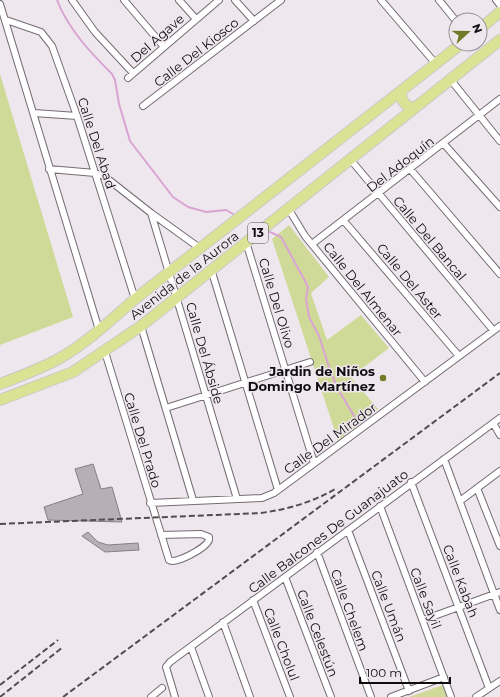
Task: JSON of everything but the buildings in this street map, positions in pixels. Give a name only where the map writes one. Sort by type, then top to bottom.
[{"type":"main road","points":[[488,22],[500,12]]},
{"type":"main road","name":"Avenida de la Aurora","points":[[0,400],[64,376],[105,352],[141,326],[500,40]]},
{"type":"main road","name":"Avenida de la Aurora","points":[[0,384],[57,360],[99,330],[135,299],[201,249],[451,52]]},
{"type":"main road","points":[[401,92],[407,106],[414,108]]},
{"type":"street","name":"Del Agave","points":[[72,0],[95,32],[130,75],[219,0]]},
{"type":"street","points":[[124,0],[164,47]]},
{"type":"street","points":[[179,0],[196,19]]},
{"type":"street","points":[[235,0],[254,22]]},
{"type":"street","name":"Calle Del Kiosco","points":[[143,106],[281,0]]},
{"type":"street","points":[[381,0],[436,64]]},
{"type":"street","points":[[439,0],[449,12]]},
{"type":"street","points":[[496,0],[500,5]]},
{"type":"street","points":[[0,4],[99,330]]},
{"type":"street","name":"Calle Del Abad","points":[[6,20],[36,30],[48,38],[77,116],[135,299]]},
{"type":"street","points":[[450,80],[500,141]]},
{"type":"street","name":"Del Adoquín","points":[[312,244],[411,170],[500,99]]},
{"type":"street","points":[[34,113],[77,116]]},
{"type":"street","points":[[444,144],[500,207]]},
{"type":"street","name":"Calle Del Bancal","points":[[350,159],[494,330]]},
{"type":"street","points":[[49,169],[95,173],[116,184],[151,213],[201,249]]},
{"type":"street","points":[[411,170],[500,274]]},
{"type":"street","name":"Calle Del Almenar","points":[[288,208],[301,232],[425,382]]},
{"type":"street","name":"Calle Del Ábside","points":[[151,213],[237,499]]},
{"type":"street","name":"Calle Del Aster","points":[[344,221],[459,356]]},
{"type":"street","name":"Calle Del Olivo","points":[[246,242],[314,463]]},
{"type":"street","points":[[211,269],[278,490]]},
{"type":"street","points":[[141,326],[193,500]]},
{"type":"street","name":"Calle Del Mirador","points":[[150,503],[266,497],[278,490],[500,326]]},
{"type":"street","name":"Calle Del Prado","points":[[105,352],[150,503],[169,560],[172,562],[203,548],[210,540],[209,537],[201,534],[161,535]]},
{"type":"street","points":[[166,408],[310,362]]},
{"type":"street","name":"Calle Balcones De Guanajuato","points":[[175,697],[166,668],[170,662],[411,482],[500,418]]},
{"type":"street","points":[[493,423],[500,435]]},
{"type":"street","points":[[444,459],[497,593],[500,610]]},
{"type":"street","points":[[460,501],[500,471]]},
{"type":"street","name":"Calle Kabah","points":[[411,482],[489,688]]},
{"type":"street","points":[[477,488],[500,546]]},
{"type":"street","name":"Calle Sayil","points":[[380,506],[451,697]]},
{"type":"street","name":"Calle Umán","points":[[348,530],[409,691]]},
{"type":"street","name":"Calle Chelem","points":[[317,552],[371,697]]},
{"type":"street","name":"Calle Celestún","points":[[285,577],[331,697]]},
{"type":"street","points":[[423,620],[497,593]]},
{"type":"street","name":"Calle Cholul","points":[[253,600],[290,697]]},
{"type":"street","points":[[222,622],[250,697]]},
{"type":"street","points":[[191,647],[210,697]]},
{"type":"street","points":[[391,697],[444,677]]},
{"type":"street","points":[[476,697],[500,681]]},
{"type":"street","points":[[151,697],[162,688]]},
{"type":"green space","points":[[0,74],[73,317],[0,345]]},
{"type":"green space","points":[[289,225],[329,277],[311,293],[327,340],[361,315],[389,348],[351,377],[378,409],[338,441],[272,239]]},
{"type":"green space","points":[[443,685],[447,697],[409,697]]},
{"type":"waterway","points":[[57,0],[67,21],[74,31],[88,49],[112,74],[115,80],[119,104],[130,141],[173,197],[188,207],[206,212],[226,210],[235,215]]},
{"type":"waterway","points":[[270,232],[281,237],[308,287],[306,299],[309,317],[319,336],[331,373],[339,391],[359,424]]},
{"type":"railway","points":[[63,697],[500,373]]},
{"type":"railway","points":[[0,524],[261,513],[300,504],[337,488]]},
{"type":"railway","points":[[0,685],[58,640]]},
{"type":"railway","points":[[0,697],[63,647]]},
{"type":"place","name":"Jardin de Niños Domingo Martínez","points":[[383,378]]}]
